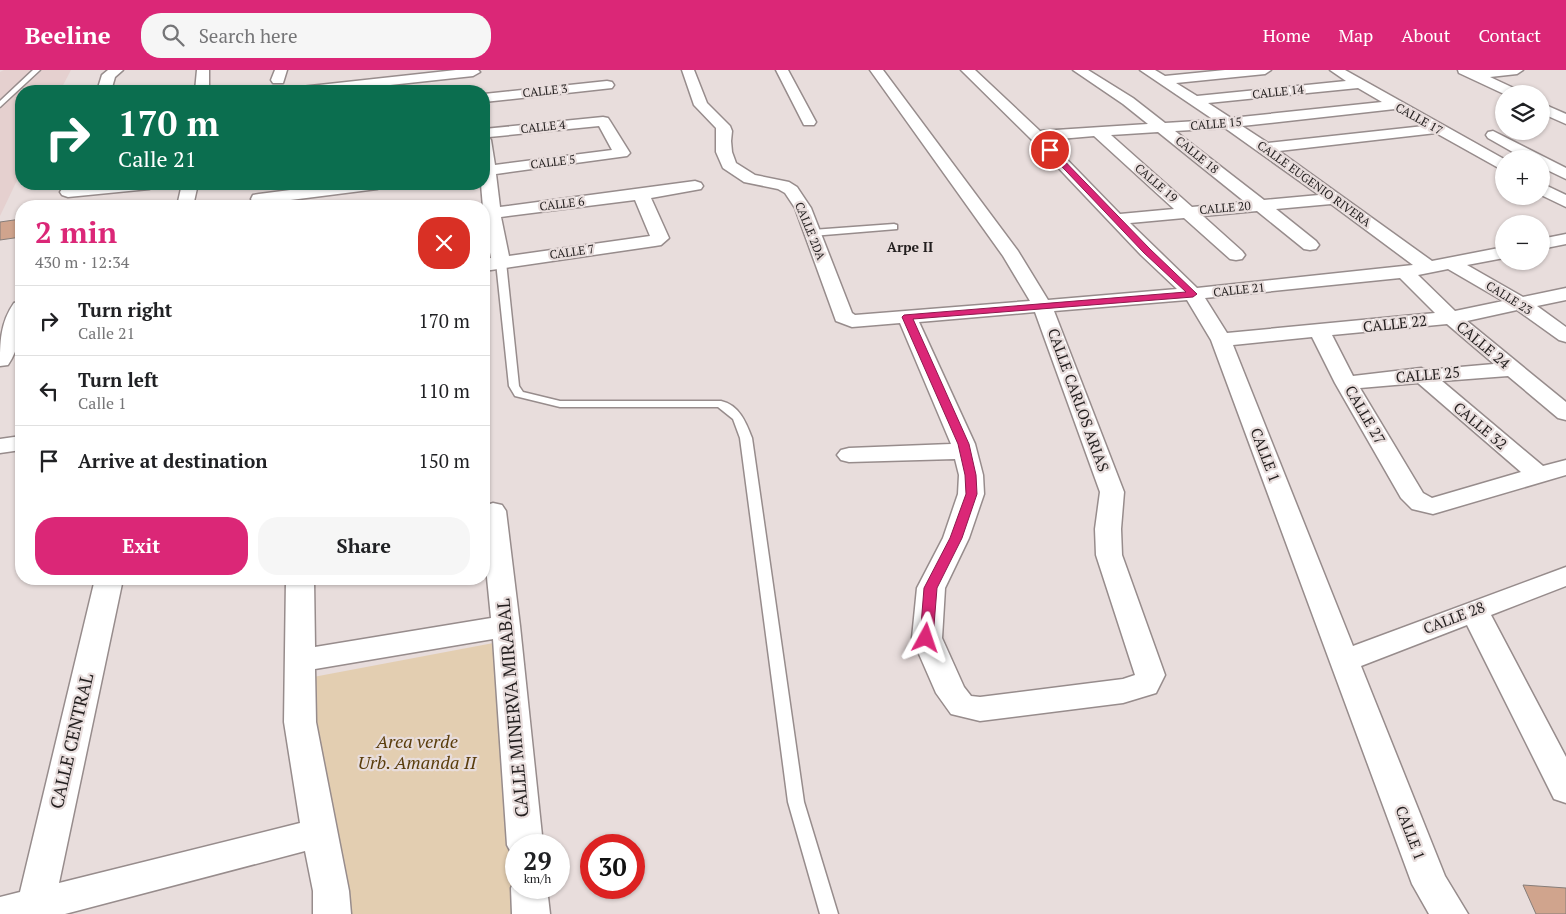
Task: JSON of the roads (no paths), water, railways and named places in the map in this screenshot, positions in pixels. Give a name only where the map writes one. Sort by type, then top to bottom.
[{"type":"street","points":[[106,85],[109,75],[117,70]]},
{"type":"street","points":[[202,85],[203,70]]},
{"type":"street","name":"CALLE 2DA","points":[[688,70],[701,105],[723,126],[725,132],[723,141],[724,152],[729,165],[750,179],[783,185],[791,190],[803,208],[844,317],[852,321]]},
{"type":"street","points":[[782,70],[809,122]]},
{"type":"street","name":"CALLE CARLOS ARIAS","points":[[876,70],[1012,255],[1044,307],[1112,492],[1108,529],[1109,554],[1150,675],[1145,685],[1123,691],[980,709],[962,706],[951,693],[926,638],[931,588],[956,538],[971,494],[971,475],[965,452]]},
{"type":"street","name":"CALLE 1","points":[[967,70],[1036,136],[1193,294],[1221,340],[1430,884],[1448,914]]},
{"type":"street","name":"CALLE 18","points":[[1078,70],[1128,101],[1310,246]]},
{"type":"street","name":"CALLE EUGENIO RIVERA","points":[[1146,70],[1195,100],[1265,148],[1430,268]]},
{"type":"street","points":[[1164,80],[1264,70]]},
{"type":"street","name":"CALLE 17","points":[[1336,70],[1495,161]]},
{"type":"street","points":[[1469,72],[1516,70]]},
{"type":"street","points":[[1469,72],[1496,85]]},
{"type":"street","points":[[360,85],[473,75]]},
{"type":"street","name":"CALLE 14","points":[[1195,100],[1360,84]]},
{"type":"street","name":"CALLE 3","points":[[490,97],[607,85]]},
{"type":"street","name":"CALLE 15","points":[[1036,136],[1228,123],[1396,105]]},
{"type":"street","points":[[1550,112],[1566,120]]},
{"type":"street","name":"CALLE 4","points":[[490,132],[604,121],[622,153]]},
{"type":"street","points":[[1265,148],[1437,128]]},
{"type":"street","name":"CALLE 19","points":[[1098,132],[1236,255]]},
{"type":"street","points":[[1492,135],[1520,150]]},
{"type":"street","name":"CALLE 5","points":[[490,170],[622,153]]},
{"type":"street","points":[[1550,166],[1566,174]]},
{"type":"street","name":"CALLE 6","points":[[490,214],[695,186]]},
{"type":"street","points":[[67,194],[100,190]]},
{"type":"street","points":[[259,200],[304,190]]},
{"type":"street","points":[[1550,193],[1566,202]]},
{"type":"street","name":"CALLE 7","points":[[492,264],[655,241],[660,238],[638,195]]},
{"type":"street","name":"CALLE 20","points":[[1117,219],[1334,199]]},
{"type":"street","points":[[490,239],[492,264]]},
{"type":"street","points":[[1550,242],[1566,239]]},
{"type":"street","name":"CALLE 21","points":[[852,321],[1193,294],[1404,272],[1495,254]]},
{"type":"street","name":"CALLE 23","points":[[1451,263],[1521,304],[1566,336]]},
{"type":"street","name":"CALLE 24","points":[[1404,272],[1451,318],[1511,369],[1566,412]]},
{"type":"street","name":"CALLE 22","points":[[1221,340],[1451,318],[1566,294]]},
{"type":"street","points":[[848,456],[965,452],[907,317]]},
{"type":"street","points":[[0,360],[15,322]]},
{"type":"street","name":"CALLE 27","points":[[1320,332],[1346,383],[1414,498],[1421,504],[1433,506],[1540,476]]},
{"type":"street","name":"CALLE 25","points":[[1346,383],[1421,375],[1511,369]]},
{"type":"street","name":"CALLE 32","points":[[1421,375],[1540,476]]},
{"type":"street","points":[[0,446],[15,444]]},
{"type":"street","points":[[1540,476],[1566,467]]},
{"type":"street","name":"CALLE MINERVA MIRABAL","points":[[493,511],[506,626],[524,834]]},
{"type":"street","name":"CALLE 28","points":[[1343,661],[1566,576]]},
{"type":"street","name":"CALLE CENTRAL","points":[[36,904],[108,585]]},
{"type":"street","points":[[300,585],[300,722],[331,891],[332,914]]},
{"type":"street","points":[[1474,610],[1566,789]]},
{"type":"street","points":[[299,661],[506,626]]},
{"type":"street","points":[[0,914],[319,833]]},
{"type":"street","points":[[530,899],[531,914]]},
{"type":"lane","points":[[21,85],[37,70]]},
{"type":"lane","points":[[0,105],[15,91]]},
{"type":"lane","points":[[812,233],[894,227]]},
{"type":"lane","points":[[492,264],[514,386],[519,394],[560,404],[721,404],[738,417],[746,438],[796,802],[829,914]]},
{"type":"district","name":"Arpe II","points":[[910,247]]},
{"type":"park label","name":"Area verde Urb. Amanda II","points":[[417,752]]}]
